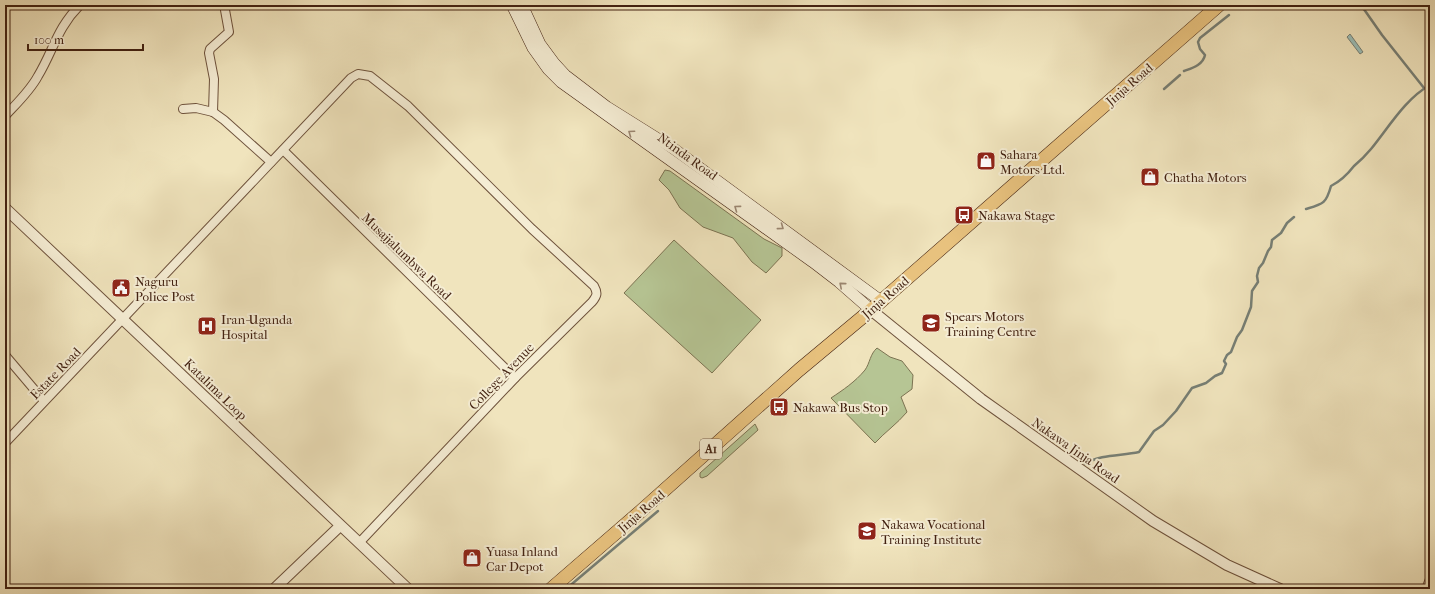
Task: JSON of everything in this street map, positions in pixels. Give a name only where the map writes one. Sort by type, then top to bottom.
[{"type":"highway","name":"Jinja Road","points":[[556,587],[797,372],[871,310],[1219,5]]},
{"type":"main road","name":"Ntinda Road","points":[[512,5],[533,48],[548,69],[561,82],[813,262],[871,310]]},
{"type":"main road","name":"Ntinda Road","points":[[522,5],[540,44],[554,63],[566,75],[607,107],[674,149],[881,301]]},
{"type":"street","points":[[5,116],[33,85],[40,74],[61,28],[80,5]]},
{"type":"street","points":[[213,112],[214,79],[209,52],[210,49],[229,32],[225,10],[226,5]]},
{"type":"street","name":"Estate Road","points":[[5,443],[355,74],[366,74],[375,79],[408,106],[532,229]]},
{"type":"street","points":[[183,109],[196,108],[213,112],[271,162]]},
{"type":"street","name":"Musajjalumbwa Road","points":[[283,150],[515,378]]},
{"type":"street","name":"Katalima Loop","points":[[5,208],[408,589]]},
{"type":"street","name":"College Avenue","points":[[358,543],[515,378],[592,302],[597,295],[594,286],[532,229]]},
{"type":"street","name":"Nakawa Jinja Road","points":[[871,310],[981,399],[1153,521],[1227,565],[1280,589]]},
{"type":"street","points":[[5,355],[44,401]]},
{"type":"street","points":[[274,589],[340,526]]},
{"type":"street","points":[[1426,589],[1430,579]]},
{"type":"green space","points":[[665,170],[670,171],[764,239],[782,248],[782,256],[766,273],[752,262],[733,238],[703,227],[680,208],[669,190],[659,180]]},
{"type":"green space","points":[[674,240],[761,320],[712,373],[624,293]]},
{"type":"green space","points":[[877,348],[890,357],[902,361],[913,375],[912,389],[901,397],[907,412],[875,443],[831,398],[849,386],[865,370]]},
{"type":"green space","points":[[755,424],[758,430],[707,476],[702,478],[700,477],[700,473]]},
{"type":"water","points":[[1350,34],[1363,52],[1360,54],[1347,37]]},
{"type":"waterway","points":[[1237,8],[1240,5]]},
{"type":"waterway","points":[[1361,5],[1382,35],[1424,88]]},
{"type":"waterway","points":[[1184,71],[1197,66],[1204,58],[1205,55],[1200,49],[1198,42],[1200,38],[1229,15]]},
{"type":"waterway","points":[[1164,89],[1180,75]]},
{"type":"waterway","points":[[1306,209],[1323,202],[1331,186],[1344,178],[1378,141],[1405,106],[1430,85]]},
{"type":"waterway","points":[[1085,464],[1098,458],[1139,452],[1154,431],[1163,425],[1176,411],[1192,388],[1206,383],[1222,373],[1226,364],[1224,361],[1227,355],[1231,352],[1251,307],[1252,291],[1258,282],[1257,276],[1259,268],[1271,247],[1272,240],[1281,233],[1287,223],[1294,217]]},
{"type":"waterway","points":[[566,589],[658,511]]},
{"type":"place","name":"Sahara Motors Ltd.","points":[[986,161]]},
{"type":"place","name":"Chatha Motors","points":[[1150,177]]},
{"type":"place","name":"Nakawa Stage","points":[[964,215]]},
{"type":"place","name":"Naguru Police Post","points":[[121,288]]},
{"type":"place","name":"Spears Motors Training Centre","points":[[931,323]]},
{"type":"place","name":"Iran-Uganda Hospital","points":[[207,326]]},
{"type":"place","name":"Nakawa Bus Stop","points":[[779,407]]},
{"type":"place","name":"Nakawa Vocational Training Institute","points":[[867,531]]},
{"type":"place","name":"Yuasa Inland Car Depot","points":[[472,558]]}]
